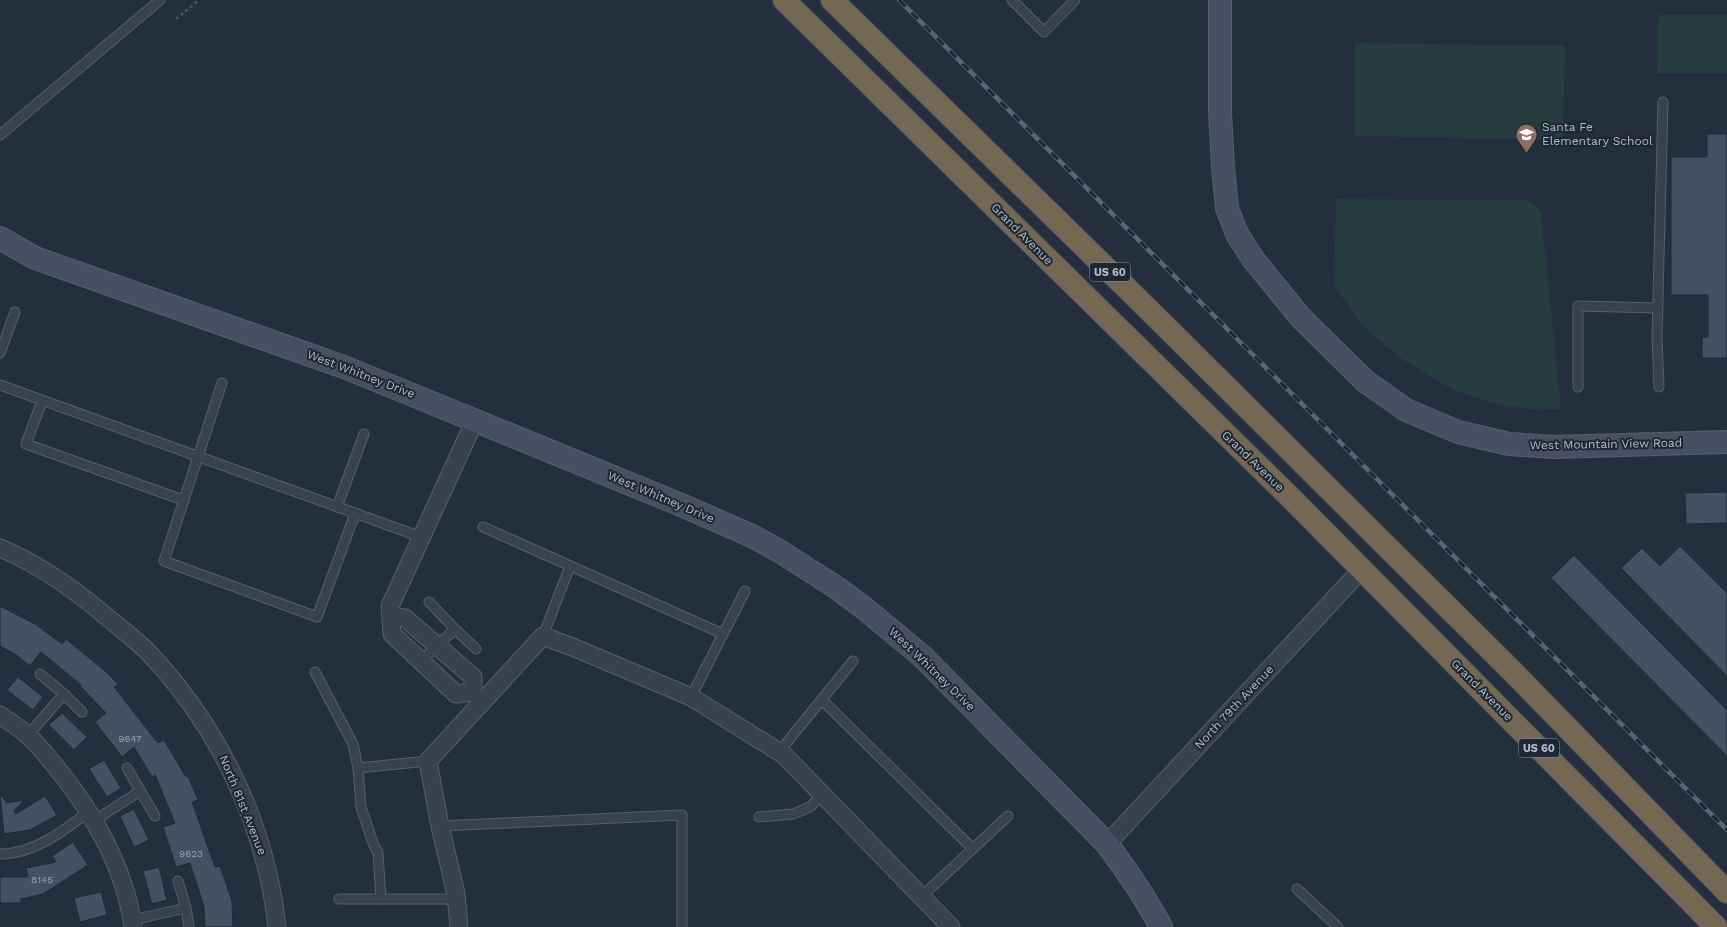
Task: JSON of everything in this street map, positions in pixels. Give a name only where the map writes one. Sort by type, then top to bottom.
[{"type":"highway","name":"Grand Avenue","points":[[784,0],[1292,499],[1716,927]]},
{"type":"highway","name":"US 60","points":[[832,0],[1150,311],[1480,640],[1727,892]]},
{"type":"street","name":"West Mountain View Road","points":[[1220,0],[1220,111],[1227,208],[1241,240],[1275,288],[1322,340],[1365,381],[1406,410],[1458,432],[1509,444],[1554,447],[1727,442]]},
{"type":"street","name":"West Whitney Drive","points":[[0,238],[35,258],[344,366],[718,520],[781,552],[837,588],[891,628],[923,657],[1107,844],[1129,873],[1150,905],[1161,927]]},
{"type":"street","name":"West Whitney Drive","points":[[0,256],[35,258]]},
{"type":"street","points":[[475,420],[390,606],[392,634],[420,662],[456,694],[478,696]]},
{"type":"street","name":"North 81st Avenue","points":[[0,548],[43,570],[98,609],[147,652],[173,682],[202,720],[223,754],[252,821],[267,867],[277,927]]},
{"type":"street","name":"North 79th Avenue","points":[[1107,844],[1361,570]]},
{"type":"street","points":[[391,616],[405,618],[473,677],[478,696]]},
{"type":"street","points":[[459,927],[456,899],[428,761],[478,696],[543,636],[691,697],[784,755],[951,927]]},
{"type":"street","points":[[0,715],[28,735],[72,786],[105,840],[117,866],[132,923]]},
{"type":"lane","points":[[0,135],[160,0]]},
{"type":"lane","points":[[1012,0],[1044,32],[1075,0]]},
{"type":"lane","points":[[1658,387],[1658,308],[1663,102]]},
{"type":"lane","points":[[1578,387],[1578,306],[1658,308]]},
{"type":"lane","points":[[0,353],[15,312]]},
{"type":"lane","points":[[222,383],[164,561],[317,617],[355,514]]},
{"type":"lane","points":[[0,385],[421,537]]},
{"type":"lane","points":[[42,400],[26,444],[183,500]]},
{"type":"lane","points":[[336,507],[364,434]]},
{"type":"lane","points":[[483,527],[723,634]]},
{"type":"lane","points":[[543,636],[570,566]]},
{"type":"lane","points":[[691,697],[745,591]]},
{"type":"lane","points":[[430,602],[454,629],[476,649]]},
{"type":"lane","points":[[420,662],[454,629]]},
{"type":"lane","points":[[779,752],[853,661]]},
{"type":"lane","points":[[315,672],[352,744],[358,768],[361,807],[373,843],[378,853],[381,899]]},
{"type":"lane","points":[[40,674],[64,694],[82,712]]},
{"type":"lane","points":[[28,735],[64,694]]},
{"type":"lane","points":[[822,700],[972,848]]},
{"type":"lane","points":[[358,768],[428,761]]},
{"type":"lane","points":[[127,768],[155,816]]},
{"type":"lane","points":[[0,854],[21,852],[40,845],[140,791]]},
{"type":"lane","points":[[759,816],[793,814],[810,807],[822,794]]},
{"type":"lane","points":[[440,826],[682,815],[682,927]]},
{"type":"lane","points":[[921,897],[1008,816]]},
{"type":"lane","points":[[178,881],[186,908],[189,927]]},
{"type":"lane","points":[[1298,889],[1338,927]]},
{"type":"lane","points":[[339,899],[456,899]]},
{"type":"lane","points":[[132,923],[186,908]]},
{"type":"path","points":[[176,19],[199,0]]},
{"type":"green space","points":[[1658,15],[1727,15],[1727,73],[1657,73]]},
{"type":"green space","points":[[1355,43],[1565,46],[1563,140],[1354,136]]},
{"type":"green space","points":[[1336,199],[1527,200],[1541,211],[1561,409],[1537,410],[1506,406],[1476,398],[1452,389],[1402,359],[1377,338],[1361,323],[1334,286]]},
{"type":"building","points":[[1707,134],[1727,134],[1727,358],[1702,358],[1702,337],[1708,337],[1708,295],[1671,295],[1671,157],[1707,157]]},
{"type":"building","points":[[1727,492],[1727,523],[1686,524],[1685,493]]},
{"type":"building","points":[[1680,546],[1727,593],[1727,676],[1621,568],[1642,548],[1660,566]]},
{"type":"building","points":[[1574,555],[1727,710],[1727,756],[1551,578]]},
{"type":"building","points":[[0,606],[35,624],[62,644],[66,639],[104,670],[118,684],[114,687],[158,743],[164,740],[186,777],[188,776],[198,800],[192,802],[215,867],[220,866],[232,901],[233,927],[205,927],[204,907],[190,863],[176,867],[163,827],[175,823],[155,775],[152,777],[134,747],[122,757],[95,722],[106,713],[80,686],[81,685],[41,652],[30,666],[15,654],[0,646]]},
{"type":"building","points":[[18,677],[43,697],[33,710],[7,690]]},
{"type":"building","points":[[62,713],[87,737],[74,750],[49,725]]},
{"type":"building","points":[[104,760],[121,788],[107,797],[89,769]]},
{"type":"building","points":[[0,794],[7,803],[24,800],[14,811],[16,814],[45,796],[57,815],[30,830],[4,834]]},
{"type":"building","points":[[134,809],[149,840],[134,847],[120,816]]},
{"type":"building","points":[[73,842],[88,865],[43,894],[21,899],[21,903],[0,903],[0,877],[28,877],[26,868],[56,862],[52,856]]},
{"type":"building","points":[[159,867],[167,900],[152,904],[143,871]]},
{"type":"building","points":[[101,892],[107,915],[80,922],[74,898]]},
{"type":"railway","points":[[899,0],[1727,830]]},
{"type":"place","name":"Santa Fe Elementary School","points":[[1527,154]]}]
